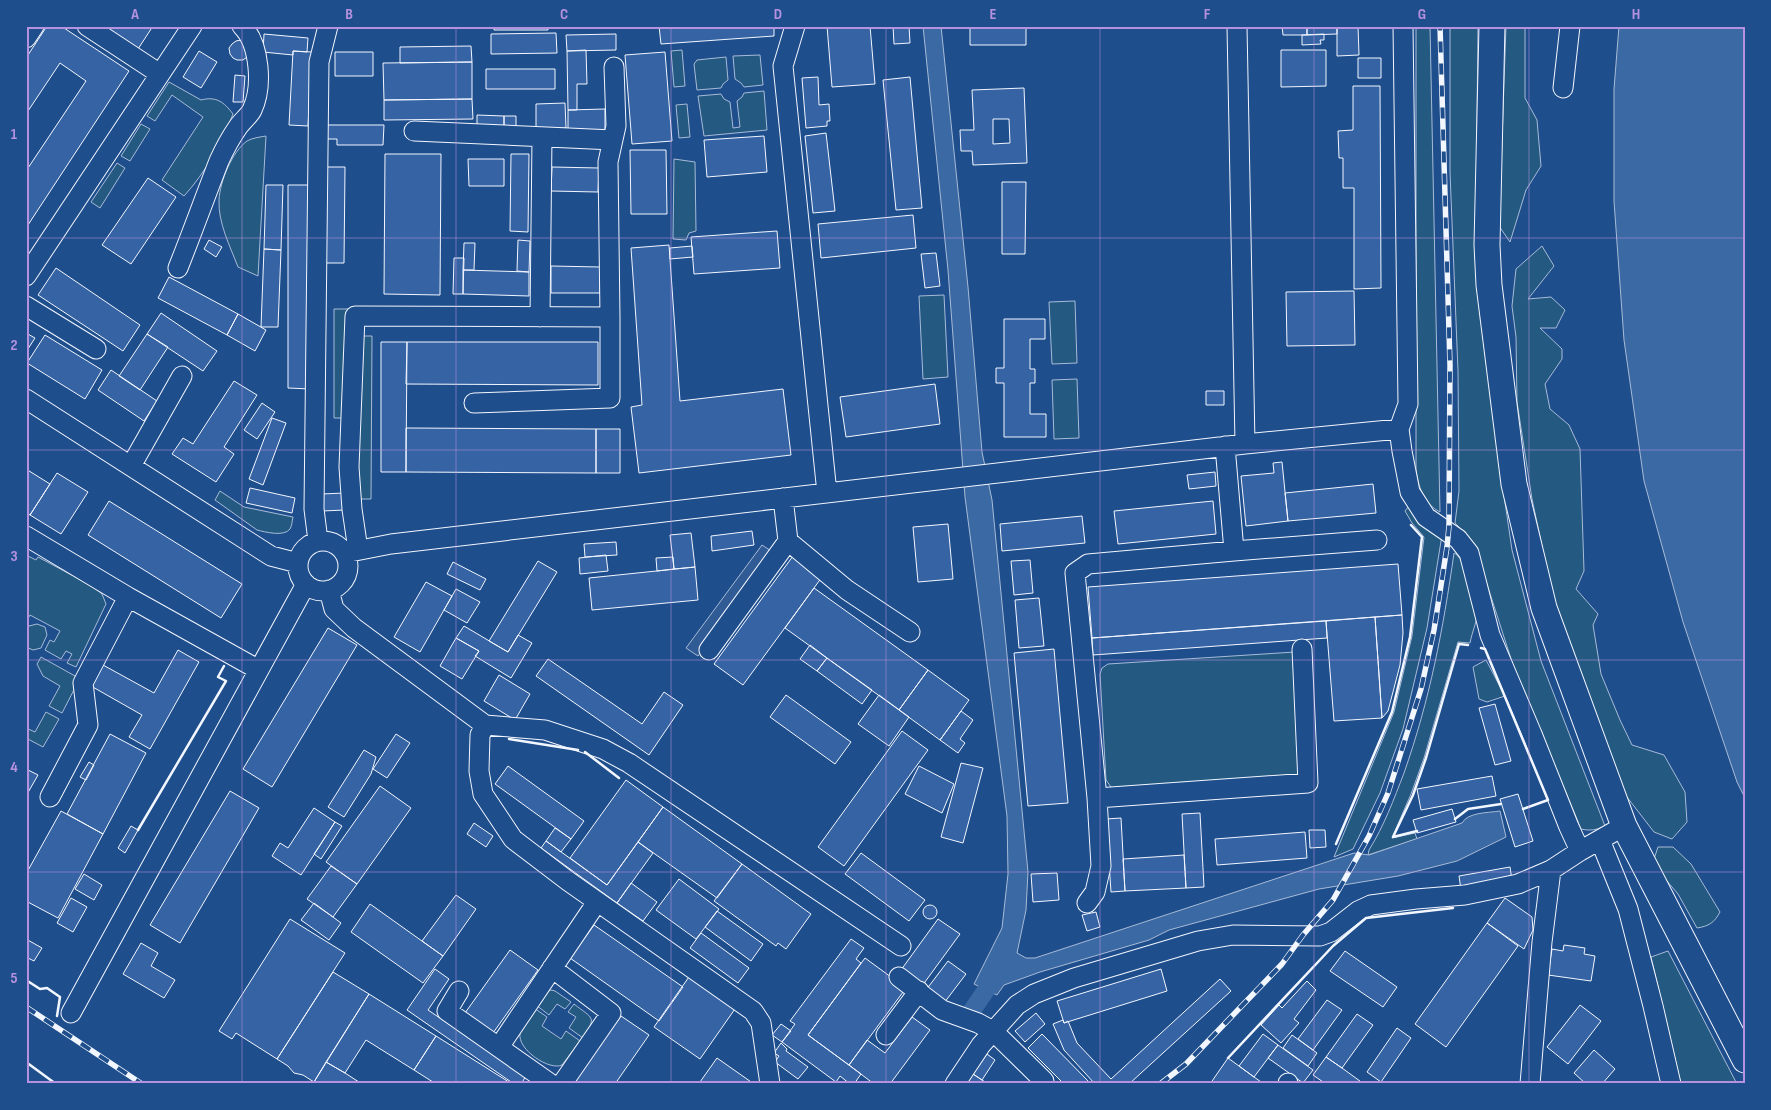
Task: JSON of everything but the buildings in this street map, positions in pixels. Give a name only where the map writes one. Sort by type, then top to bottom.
[{"type":"main road","points":[[1492,26],[1487,255],[1489,285],[1514,484],[1544,608],[1624,826],[1745,1060]]},
{"type":"street","points":[[26,38],[34,26]]},
{"type":"street","points":[[87,26],[160,74]]},
{"type":"street","points":[[26,276],[192,26]]},
{"type":"street","points":[[178,268],[220,159],[238,126],[252,111],[256,97],[258,62],[253,41],[242,26]]},
{"type":"street","points":[[318,541],[314,509],[317,161],[319,62],[328,26]]},
{"type":"street","points":[[795,26],[784,66],[827,493]]},
{"type":"street","points":[[1237,26],[1245,444]]},
{"type":"street","points":[[1403,26],[1408,404],[1399,429],[1410,492],[1426,517],[1458,539],[1469,553],[1490,636],[1532,734],[1568,827],[1580,851]]},
{"type":"street","points":[[1563,88],[1570,26]]},
{"type":"street","points":[[474,403],[610,398],[608,162],[616,126],[614,67]]},
{"type":"street","points":[[414,131],[613,140]]},
{"type":"street","points":[[540,317],[542,137]]},
{"type":"street","points":[[26,306],[96,349]]},
{"type":"street","points":[[610,317],[355,316],[350,467],[351,551],[348,568],[346,576],[336,587],[321,590],[306,584],[298,571],[298,563],[304,549],[310,544],[325,540],[351,551],[391,544],[1225,446],[1399,429]]},
{"type":"street","points":[[131,466],[182,376]]},
{"type":"street","points":[[26,399],[271,556],[298,563]]},
{"type":"street","points":[[1225,446],[1234,551]]},
{"type":"street","points":[[709,650],[788,541],[783,498]]},
{"type":"street","points":[[26,536],[259,670]]},
{"type":"street","points":[[1087,903],[1095,892],[1101,866],[1097,798],[1075,573],[1088,564],[1376,540]]},
{"type":"street","points":[[788,541],[847,590],[910,632]]},
{"type":"street","points":[[71,1013],[306,584]]},
{"type":"street","points":[[328,590],[334,609],[354,628],[485,725],[545,730],[609,753],[629,764],[901,946]]},
{"type":"street","points":[[50,796],[88,724],[83,683],[128,596]]},
{"type":"street","points":[[1097,798],[1308,784],[1302,649]]},
{"type":"street","points":[[485,725],[480,735],[479,771],[483,794],[513,839],[598,902],[753,1011],[761,1023],[770,1084]]},
{"type":"street","points":[[955,1084],[981,1045],[1017,1005],[1034,994],[1074,978],[1198,941],[1233,935],[1320,936],[1331,932],[1358,911],[1371,905],[1465,895],[1518,884],[1551,870],[1624,826]]},
{"type":"street","points":[[1600,840],[1628,909],[1671,1084]]},
{"type":"street","points":[[1530,1084],[1542,942],[1551,870]]},
{"type":"street","points":[[499,1047],[598,902]]},
{"type":"street","points":[[552,968],[611,1013],[562,1084]]},
{"type":"street","points":[[898,977],[942,1010],[978,1023],[993,1031],[1044,1082]]},
{"type":"street","points":[[459,991],[447,1011],[551,1084]]},
{"type":"street","points":[[886,1035],[919,992]]},
{"type":"shaded area","points":[[923,26],[941,26],[968,287],[982,452],[992,500],[1028,872],[1026,910],[1017,953],[1026,958],[1035,958],[1354,853],[1369,855],[1462,823],[1465,819],[1479,814],[1500,811],[1506,837],[1457,861],[1398,876],[1319,889],[1169,930],[1149,940],[1040,972],[1004,985],[997,995],[974,984],[1002,928],[1008,874],[1007,816],[965,497],[948,270]]},
{"type":"shaded area","points":[[1416,26],[1430,26],[1440,512],[1426,500],[1416,470]]},
{"type":"shaded area","points":[[1450,26],[1478,26],[1476,209],[1497,448],[1512,550],[1541,661],[1605,826],[1596,829],[1581,829],[1513,665],[1475,547],[1467,535],[1455,523],[1459,491],[1458,371],[1450,172]]},
{"type":"shaded area","points":[[1506,26],[1525,26],[1525,98],[1537,120],[1541,166],[1526,190],[1510,242],[1499,226]]},
{"type":"shaded area","points":[[1619,26],[1745,26],[1745,798],[1737,782],[1683,622],[1644,481],[1624,340],[1614,201],[1614,89]]},
{"type":"shaded area","points":[[682,50],[685,86],[674,87],[671,51]]},
{"type":"shaded area","points":[[760,55],[763,85],[744,87],[735,79],[733,56]]},
{"type":"shaded area","points":[[726,57],[728,80],[721,88],[697,90],[694,64],[697,60]]},
{"type":"shaded area","points":[[169,82],[201,100],[211,99],[219,101],[233,114],[224,136],[212,157],[199,178],[184,196],[162,180],[203,117],[172,95],[155,121],[147,116]]},
{"type":"shaded area","points":[[764,91],[767,130],[704,136],[698,96],[721,94],[724,99],[730,102],[733,128],[740,127],[737,101],[744,93]]},
{"type":"shaded area","points":[[687,104],[690,137],[679,138],[676,105]]},
{"type":"shaded area","points":[[141,124],[150,129],[130,161],[121,156]]},
{"type":"shaded area","points":[[266,136],[258,276],[238,267],[222,226],[219,200],[224,176],[236,152],[247,141]]},
{"type":"shaded area","points":[[674,159],[695,162],[696,231],[689,233],[686,240],[673,239]]},
{"type":"shaded area","points":[[117,163],[125,168],[100,208],[91,202]]},
{"type":"shaded area","points":[[1542,246],[1554,266],[1528,299],[1551,297],[1565,310],[1556,328],[1540,328],[1562,349],[1562,359],[1545,384],[1550,409],[1569,425],[1580,449],[1584,571],[1576,589],[1598,614],[1593,625],[1601,674],[1632,745],[1664,755],[1685,792],[1687,822],[1672,839],[1654,832],[1613,779],[1560,631],[1532,499],[1517,402],[1516,337],[1512,306],[1516,269]]},
{"type":"shaded area","points":[[944,295],[948,377],[923,379],[919,296]]},
{"type":"shaded area","points":[[1075,301],[1077,363],[1052,364],[1049,302]]},
{"type":"shaded area","points":[[334,309],[348,309],[347,418],[334,418]]},
{"type":"shaded area","points":[[358,336],[372,336],[371,499],[357,499]]},
{"type":"shaded area","points":[[1077,379],[1079,438],[1054,439],[1052,380]]},
{"type":"shaded area","points":[[220,491],[244,507],[293,517],[291,528],[283,533],[269,533],[257,530],[215,500]]},
{"type":"shaded area","points":[[1409,506],[1442,535],[1427,628],[1403,729],[1380,793],[1353,849],[1334,857],[1394,712],[1412,636],[1424,537],[1405,511]]},
{"type":"shaded area","points":[[762,545],[774,553],[698,656],[686,648]]},
{"type":"shaded area","points":[[1454,553],[1462,562],[1470,578],[1476,596],[1478,613],[1470,643],[1458,642],[1424,758],[1392,838],[1415,833],[1417,839],[1368,855],[1404,773],[1421,718],[1440,637]]},
{"type":"shaded area","points":[[26,555],[36,560],[38,557],[92,586],[102,594],[106,604],[76,667],[67,663],[72,654],[66,651],[61,659],[45,650],[50,640],[54,642],[60,631],[30,615],[26,622],[26,597],[28,594],[26,593]]},
{"type":"shaded area","points":[[37,624],[45,627],[47,635],[41,648],[33,650],[26,647],[26,632],[29,626]]},
{"type":"shaded area","points":[[1295,652],[1300,780],[1117,789],[1111,787],[1106,780],[1100,674],[1102,668],[1108,664]]},
{"type":"shaded area","points":[[41,657],[75,676],[77,684],[62,713],[49,706],[60,686],[43,676],[37,664]]},
{"type":"shaded area","points":[[1486,660],[1505,696],[1487,702],[1479,699],[1473,667]]},
{"type":"shaded area","points":[[46,712],[59,719],[43,747],[26,738],[26,728],[35,732]]},
{"type":"shaded area","points":[[1658,847],[1673,847],[1691,864],[1720,912],[1711,923],[1697,928],[1678,894],[1666,880],[1654,859]]},
{"type":"shaded area","points":[[1668,951],[1737,1084],[1681,1084],[1651,957]]},
{"type":"shaded area","points":[[551,990],[571,1002],[565,1009],[557,1004],[549,1015],[536,1005],[547,991]]},
{"type":"shaded area","points":[[574,1004],[591,1018],[590,1026],[583,1038],[569,1028],[576,1017],[568,1012]]},
{"type":"shaded area","points":[[534,1008],[547,1017],[542,1026],[561,1039],[566,1031],[580,1041],[562,1065],[550,1065],[535,1058],[520,1040],[521,1030]]},
{"type":"waterway","points":[[971,1012],[999,971]]},
{"type":"railway","points":[[1160,1084],[1186,1064],[1282,964],[1303,935],[1333,900],[1369,836],[1388,793],[1421,689],[1434,630],[1449,526],[1450,365],[1440,26]]},
{"type":"railway","points":[[26,1007],[142,1084]]},
{"type":"wall","points":[[1336,844],[1392,712],[1410,637],[1422,537],[1411,525]]},
{"type":"wall","points":[[1417,831],[1393,837],[1413,795],[1426,758],[1459,644],[1468,645]]},
{"type":"wall","points":[[1481,648],[1485,649],[1548,800],[1523,809]]},
{"type":"wall","points":[[138,830],[226,681],[218,677],[224,666]]},
{"type":"wall","points":[[509,739],[578,750]]},
{"type":"wall","points":[[585,752],[619,778]]},
{"type":"wall","points":[[1455,819],[1468,809],[1501,804]]},
{"type":"wall","points":[[1228,1058],[1333,946],[1366,918],[1453,908]]},
{"type":"wall","points":[[26,980],[40,989],[47,988],[60,997],[57,1016]]},
{"type":"wall","points":[[26,1062],[56,1084]]}]
